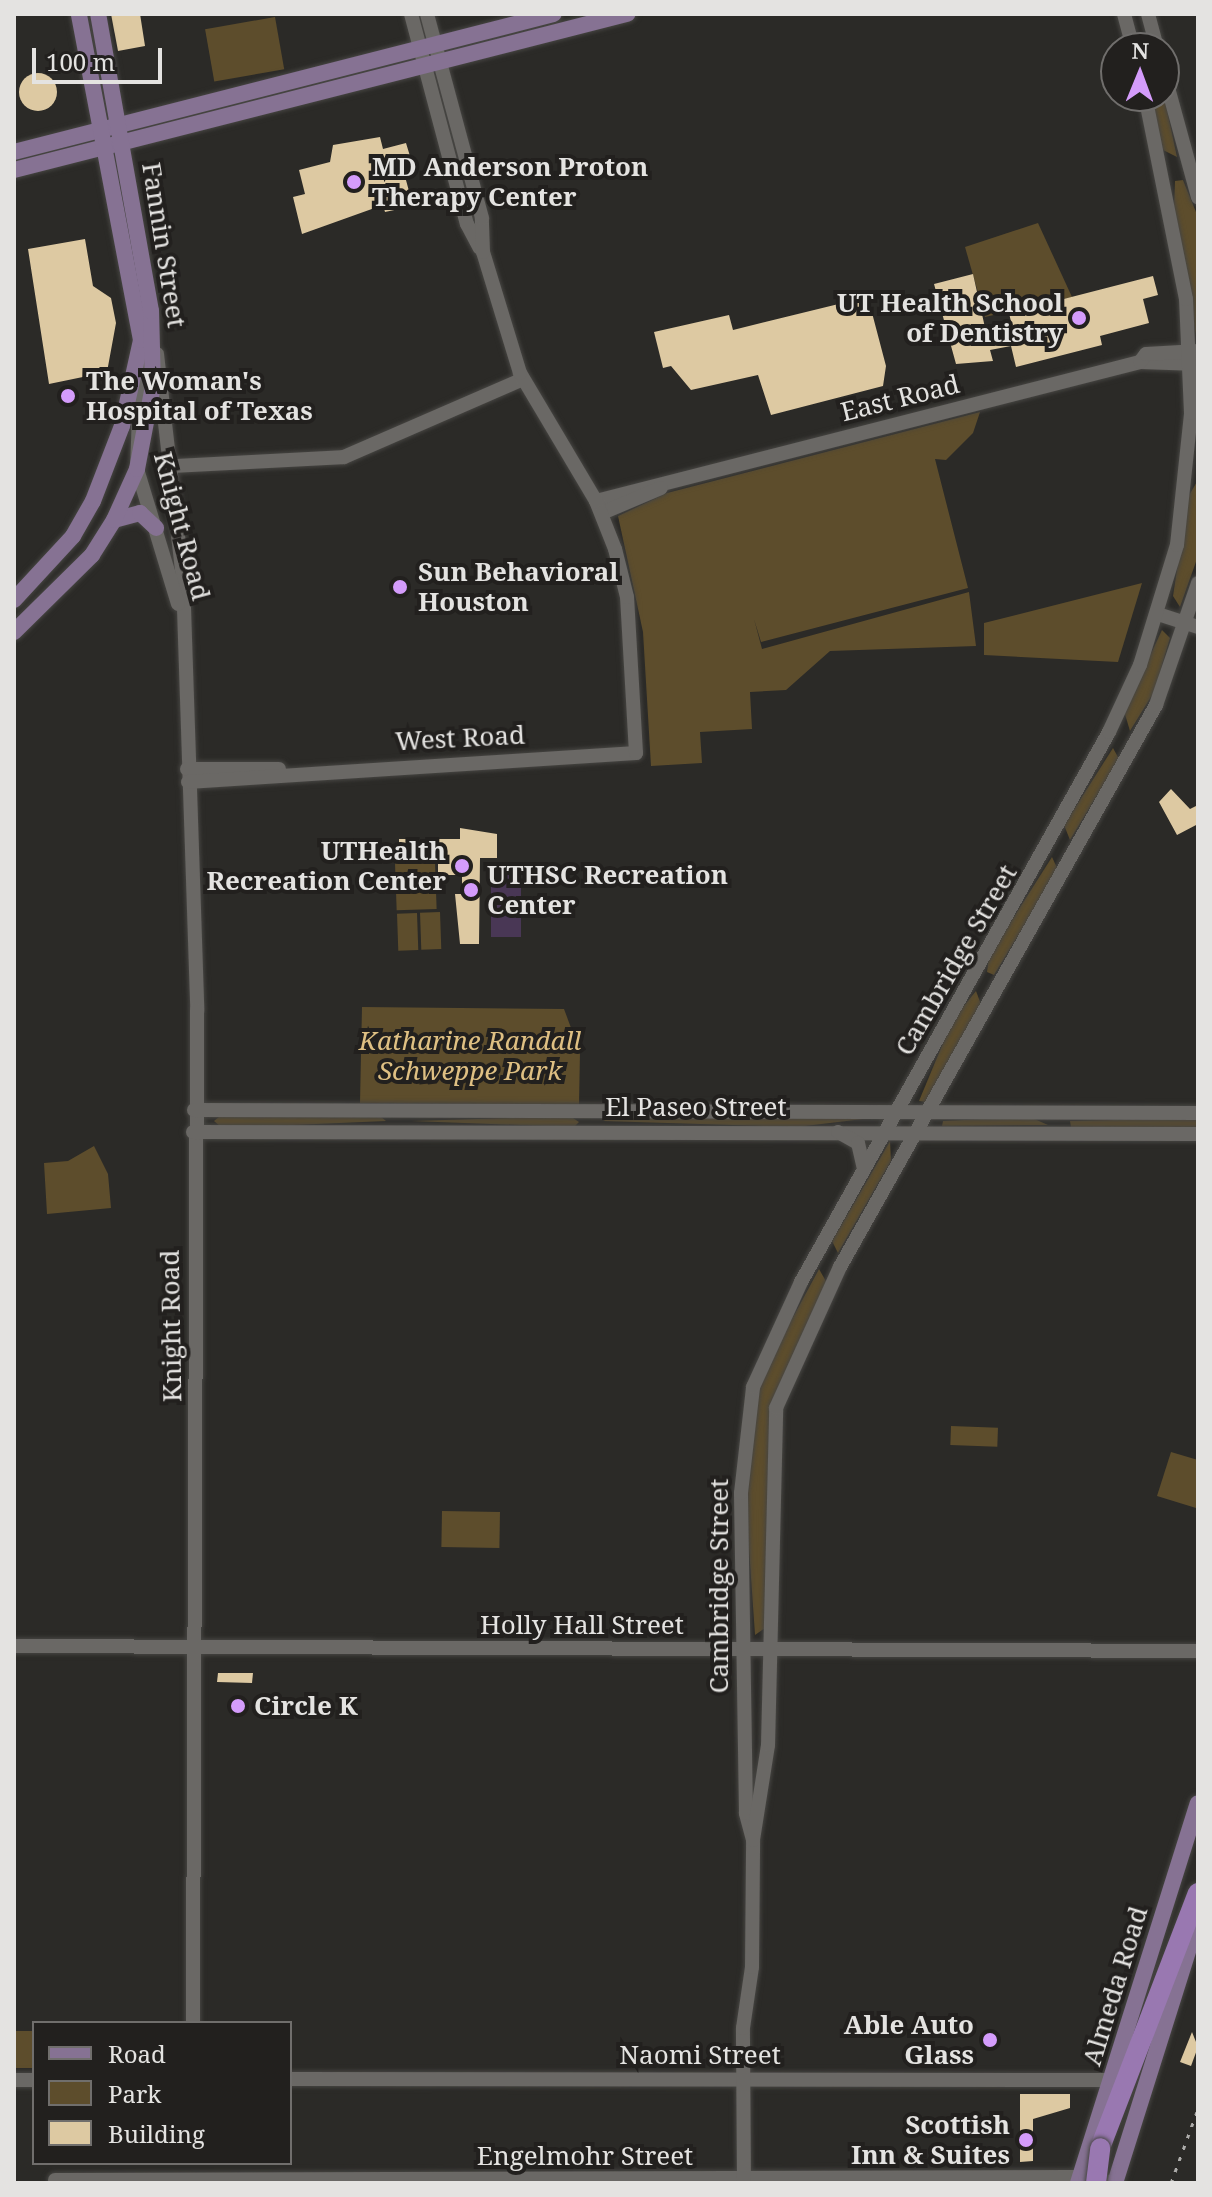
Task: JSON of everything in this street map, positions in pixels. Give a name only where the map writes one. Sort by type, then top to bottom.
[{"type":"highway","points":[[1085,2181],[1198,1893]]},
{"type":"main road","name":"Fannin Street","points":[[79,14],[112,128]]},
{"type":"main road","name":"Fannin Street","points":[[14,632],[92,555],[114,520],[137,469],[156,350],[140,285],[115,146],[98,14]]},
{"type":"main road","points":[[14,170],[263,107],[554,14]]},
{"type":"main road","points":[[14,152],[258,89],[559,33],[627,14]]},
{"type":"main road","points":[[258,89],[263,107]]},
{"type":"main road","name":"Fannin Street","points":[[14,600],[73,536],[112,458],[141,340],[140,285]]},
{"type":"main road","points":[[114,520],[140,513],[156,528]]},
{"type":"main road","points":[[73,536],[92,555]]},
{"type":"main road","name":"Almeda Road","points":[[1085,2181],[1110,2080],[1198,1803]]},
{"type":"main road","points":[[1115,2183],[1198,1920]]},
{"type":"street","points":[[411,14],[430,55]]},
{"type":"street","points":[[427,14],[430,55],[467,224],[483,252],[523,379],[599,507]]},
{"type":"street","points":[[554,14],[559,33]]},
{"type":"street","name":"Cambridge Street","points":[[744,2181],[753,1840],[742,1650],[747,1414],[775,1333],[864,1169],[1051,843],[1109,732],[1158,614],[1193,468],[1194,350],[1180,251],[1148,112]]},
{"type":"street","points":[[1175,112],[1198,197]]},
{"type":"street","points":[[1162,175],[1189,165]]},
{"type":"street","name":"Knight Road","points":[[141,340],[137,469],[183,628]]},
{"type":"street","name":"Knight Road","points":[[156,350],[174,466],[188,775],[194,1110],[193,2021]]},
{"type":"street","name":"East Road","points":[[1140,362],[1146,354],[1194,350]]},
{"type":"street","name":"East Road","points":[[599,507],[672,481],[1140,362],[1194,365]]},
{"type":"street","points":[[174,466],[344,457],[523,379]]},
{"type":"street","name":"West Road","points":[[188,775],[636,753],[627,597],[599,507]]},
{"type":"street","name":"Cambridge Street","points":[[753,1840],[768,1745],[776,1408],[840,1267],[920,1131],[1134,746],[1193,626],[1198,583]]},
{"type":"street","points":[[1158,614],[1193,626]]},
{"type":"street","points":[[1109,732],[1134,746]]},
{"type":"street","points":[[1051,843],[1075,856]]},
{"type":"street","points":[[975,973],[1000,988]]},
{"type":"street","points":[[947,1082],[968,1111]]},
{"type":"street","name":"El Paseo Street","points":[[194,1110],[1198,1113]]},
{"type":"street","points":[[402,1111],[402,1132]]},
{"type":"street","points":[[588,1131],[592,1112]]},
{"type":"street","points":[[1060,1112],[1060,1132]]},
{"type":"street","points":[[834,1131],[858,1143],[864,1169]]},
{"type":"street","name":"El Paseo Street","points":[[193,1132],[920,1131],[1198,1134]]},
{"type":"street","points":[[818,1254],[840,1267]]},
{"type":"street","name":"Holly Hall Street","points":[[14,1646],[1198,1651]]},
{"type":"street","name":"Naomi Street","points":[[292,2079],[1110,2080]]},
{"type":"street","name":"Engelmohr Street","points":[[55,2180],[1115,2183]]},
{"type":"green space","points":[[275,17],[284,69],[214,82],[205,29]]},
{"type":"green space","points":[[1152,112],[1167,112],[1177,157],[1163,150]]},
{"type":"green space","points":[[1183,180],[1198,217],[1198,347],[1174,206],[1175,181]]},
{"type":"green space","points":[[1038,223],[1072,297],[985,317],[965,247]]},
{"type":"green space","points":[[980,412],[973,433],[946,460],[935,459],[968,588],[761,642],[754,619],[762,649],[969,592],[976,646],[830,651],[786,690],[750,692],[752,729],[700,732],[702,763],[651,766],[643,632],[618,516],[667,493]]},
{"type":"green space","points":[[1198,480],[1198,556],[1180,607],[1173,596],[1188,497]]},
{"type":"green space","points":[[1142,583],[1118,662],[984,655],[984,623]]},
{"type":"green space","points":[[1162,630],[1170,638],[1154,692],[1130,731],[1124,711]]},
{"type":"green space","points":[[1113,748],[1119,759],[1070,840],[1064,825]]},
{"type":"green space","points":[[1052,857],[1058,870],[994,975],[987,972],[989,956]]},
{"type":"green space","points":[[435,862],[437,909],[397,910],[395,863]]},
{"type":"green space","points":[[440,912],[441,949],[421,950],[420,913]]},
{"type":"green space","points":[[417,913],[418,950],[398,951],[397,914]]},
{"type":"green space","points":[[976,991],[982,1007],[926,1102],[919,1101],[953,1019]]},
{"type":"green space","name":"Katharine Randall Schweppe Park","points":[[362,1007],[564,1009],[580,1052],[579,1105],[360,1103]]},
{"type":"green space","points":[[220,1116],[380,1116],[386,1121],[222,1128],[214,1121]]},
{"type":"green space","points":[[570,1116],[579,1122],[574,1127],[411,1121]]},
{"type":"green space","points":[[613,1117],[871,1118],[797,1127],[603,1121]]},
{"type":"green space","points":[[1030,1117],[1048,1125],[942,1126],[943,1121]]},
{"type":"green space","points":[[1198,1118],[1198,1129],[1071,1127],[1070,1121]]},
{"type":"green space","points":[[890,1141],[891,1161],[838,1253],[832,1241]]},
{"type":"green space","points":[[94,1146],[108,1174],[111,1208],[47,1214],[44,1163],[68,1161]]},
{"type":"green space","points":[[819,1269],[827,1283],[773,1407],[765,1628],[755,1635],[745,1491],[759,1380]]},
{"type":"green space","points":[[951,1426],[998,1428],[997,1447],[950,1445]]},
{"type":"green space","points":[[1171,1452],[1198,1460],[1196,1508],[1157,1496]]},
{"type":"green space","points":[[442,1511],[500,1512],[499,1548],[441,1547]]},
{"type":"green space","points":[[14,2031],[32,2031],[32,2068],[14,2068]]},
{"type":"shaded area","points":[[491,871],[521,871],[521,937],[491,937]]},
{"type":"building","points":[[111,14],[140,14],[145,46],[118,51]]},
{"type":"building","points":[[38,73],[52,78],[57,92],[52,106],[38,111],[24,106],[19,92],[24,78]]},
{"type":"building","name":"MD Anderson Proton Therapy Center","points":[[380,137],[383,149],[406,143],[413,166],[403,169],[413,206],[385,212],[383,205],[302,234],[293,197],[305,194],[299,170],[330,162],[333,145]]},
{"type":"building","points":[[85,239],[93,286],[111,298],[116,323],[107,372],[49,384],[28,249]]},
{"type":"building","name":"UT Health School of Dentistry","points":[[973,274],[986,332],[1012,326],[1009,313],[1153,276],[1158,295],[1143,299],[1149,323],[1100,336],[1102,345],[1016,367],[1011,346],[990,350],[993,361],[956,364],[934,284]]},
{"type":"building","points":[[866,290],[886,366],[883,386],[771,415],[758,375],[691,390],[671,366],[663,368],[654,332],[729,315],[733,330],[859,299]]},
{"type":"building","points":[[1171,789],[1190,809],[1198,805],[1198,824],[1177,835],[1159,802]]},
{"type":"building","name":"UTHSC Recreation Center","points":[[460,828],[497,834],[497,858],[480,858],[479,944],[460,944],[455,894],[462,894],[462,875],[438,875],[438,861],[399,861],[399,839],[460,839]]},
{"type":"building","name":"Circle K","points":[[218,1673],[253,1673],[252,1683],[217,1682]]},
{"type":"building","points":[[1192,2032],[1198,2047],[1191,2066],[1180,2062]]},
{"type":"building","name":"Scottish Inn & Suites","points":[[1020,2094],[1070,2094],[1070,2108],[1033,2119],[1033,2161],[1020,2162]]},
{"type":"railway","points":[[1171,2183],[1198,2109]]},
{"type":"place","name":"MD Anderson Proton Therapy Center","points":[[354,182]]},
{"type":"place","name":"UT Health School of Dentistry","points":[[1079,318]]},
{"type":"place","name":"The Woman's Hospital of Texas","points":[[68,396]]},
{"type":"place","name":"Sun Behavioral Houston","points":[[400,587]]},
{"type":"place","name":"UTHealth Recreation Center","points":[[462,866]]},
{"type":"place","name":"UTHSC Recreation Center","points":[[471,890]]},
{"type":"place","name":"Circle K","points":[[238,1706]]},
{"type":"place","name":"Able Auto Glass","points":[[990,2040]]},
{"type":"place","name":"Scottish Inn & Suites","points":[[1026,2140]]}]
